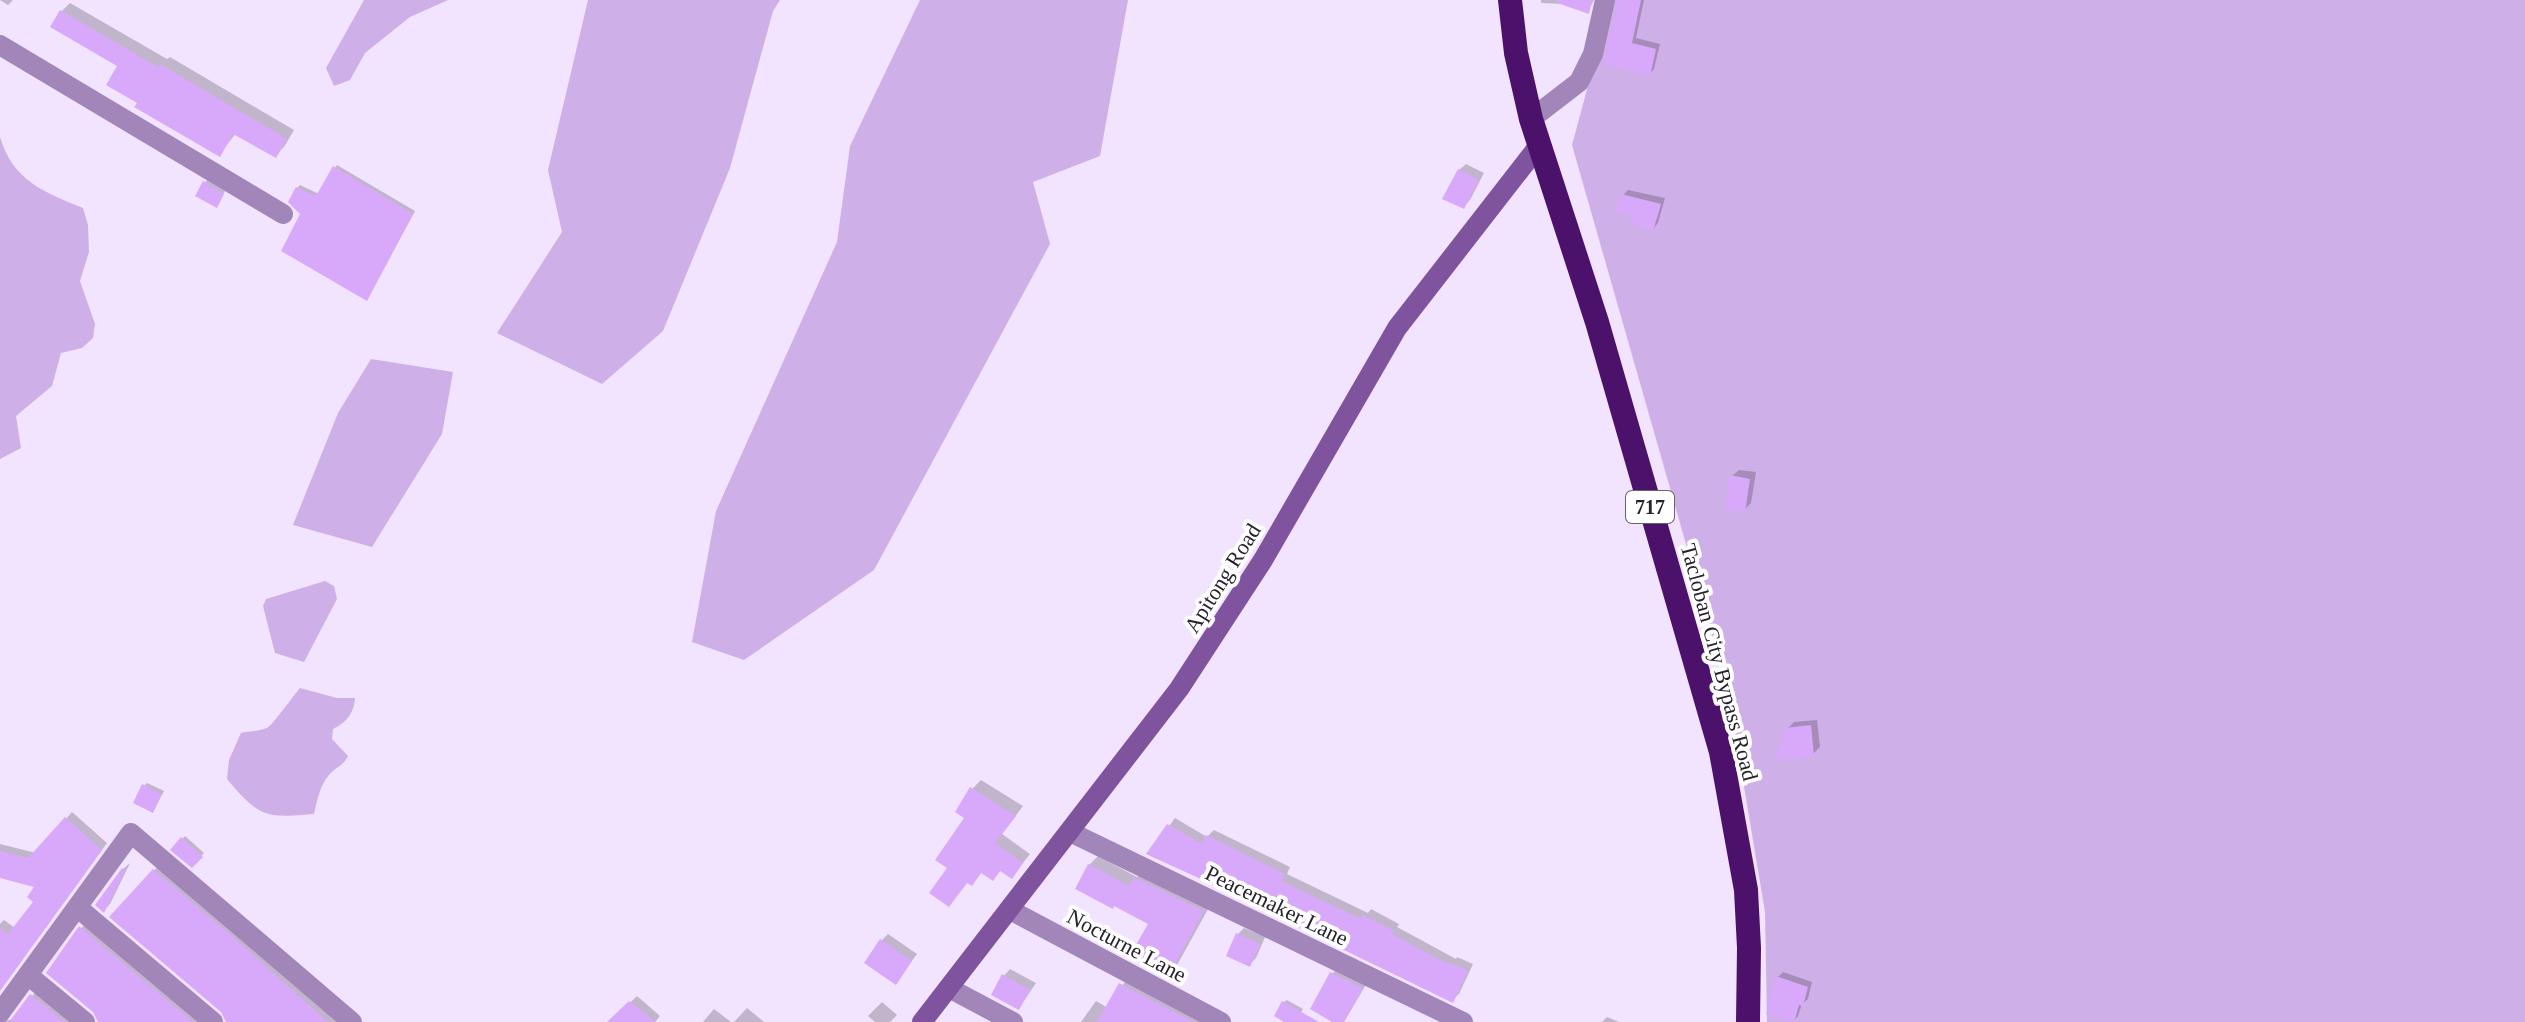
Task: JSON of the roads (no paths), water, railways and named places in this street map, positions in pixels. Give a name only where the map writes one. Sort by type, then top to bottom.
[{"type":"highway","name":"Tacloban City Bypass Road","points":[[1510,0],[1516,53],[1531,119],[1597,322],[1721,752],[1746,890],[1748,1022]]},
{"type":"street","points":[[1531,119],[1579,82],[1593,54],[1605,0]]},
{"type":"street","points":[[0,45],[283,214]]},
{"type":"street","name":"Apitong Road","points":[[922,1022],[1196,663],[1263,560],[1397,328],[1540,144]]},
{"type":"street","name":"Peacemaker Lane","points":[[1070,832],[1463,1022]]},
{"type":"street","points":[[0,1013],[131,833],[352,1022]]},
{"type":"street","points":[[77,907],[213,1022]]},
{"type":"street","name":"Nocturne Lane","points":[[1010,910],[1221,1022]]},
{"type":"street","points":[[28,975],[85,1022]]},
{"type":"street","points":[[949,988],[1013,1022]]}]
